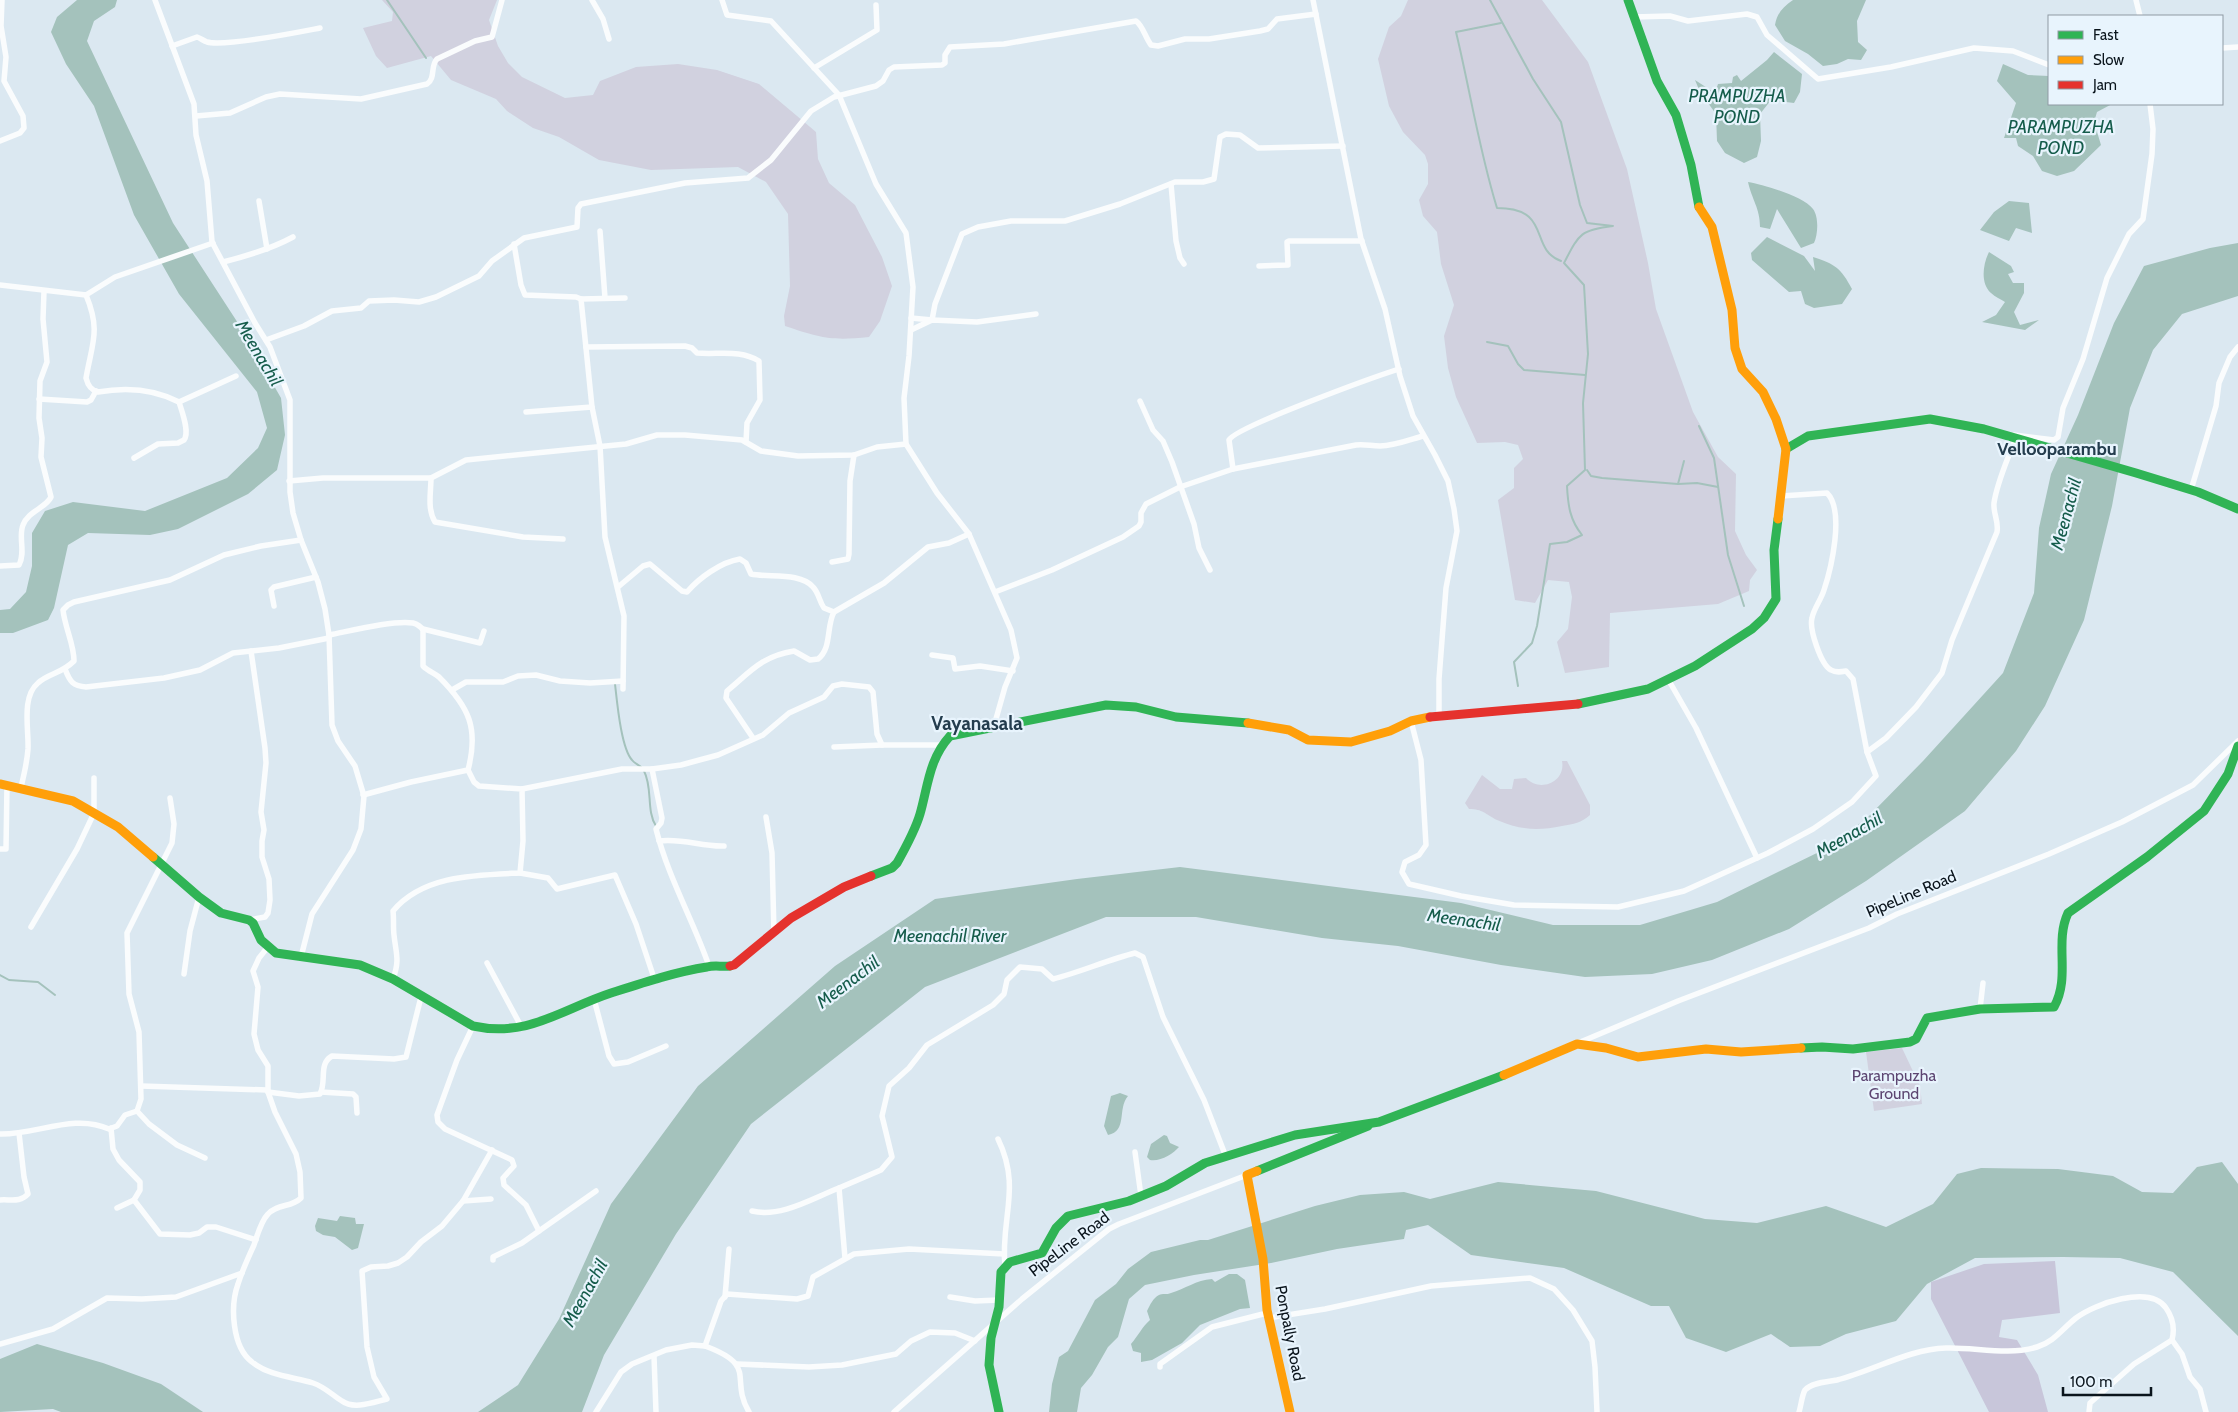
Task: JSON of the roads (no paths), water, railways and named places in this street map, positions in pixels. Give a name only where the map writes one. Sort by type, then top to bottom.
[{"type":"main road","points":[[3,784],[73,800],[94,812],[118,827],[161,863],[184,886],[221,913],[249,920],[253,924],[260,940],[267,948],[276,953],[360,965],[393,979],[421,998],[473,1026],[493,1029],[522,1028],[557,1017],[594,1000],[655,981],[709,966],[734,965],[774,934],[791,918],[844,887],[884,873],[897,864],[920,816],[934,758],[940,745],[950,736],[1106,705],[1136,707],[1176,717],[1250,723],[1289,730],[1308,740],[1351,742],[1390,731],[1411,721],[1439,715],[1587,703],[1648,689],[1695,666],[1752,629],[1764,618],[1776,599],[1774,550],[1786,449],[1776,419],[1763,392],[1742,369],[1735,348],[1732,310],[1712,227],[1699,207],[1691,165],[1676,115],[1658,81],[1628,0]]},
{"type":"main road","points":[[1786,449],[1808,436],[1930,419],[1984,429],[2051,450],[2136,473],[2191,490],[2238,509]]},
{"type":"main road","points":[[999,1412],[989,1365],[991,1338],[997,1322],[1001,1272],[1005,1267],[1010,1262],[1042,1253],[1056,1228],[1068,1216],[1129,1201],[1166,1186],[1205,1162],[1295,1135],[1379,1122],[1465,1091],[1577,1044],[1606,1048],[1638,1057],[1706,1048],[1740,1052],[1822,1047],[1853,1048],[1910,1042],[1916,1039],[1925,1018],[1980,1009],[2054,1007],[2060,999],[2062,988],[2062,927],[2068,913],[2147,857],[2204,811],[2228,774],[2238,746]]},
{"type":"main road","name":"PipeLine Road","points":[[1247,1175],[1379,1122]]},
{"type":"main road","name":"Ponpally Road","points":[[1247,1175],[1263,1259],[1268,1315],[1290,1412]]},
{"type":"street","points":[[0,141],[20,133],[24,128],[23,116],[4,81],[6,58],[2,42],[2,0]]},
{"type":"street","points":[[155,0],[191,94],[196,116],[196,135],[207,181],[213,244],[266,340],[290,400],[289,482],[293,513],[301,540],[316,577],[325,609],[329,637],[332,725],[338,741],[356,766],[363,795],[364,809],[361,829],[353,850],[312,914],[301,957]]},
{"type":"street","points":[[196,116],[230,113],[280,94],[361,99],[427,84],[432,78],[433,64],[437,59],[475,41],[492,37],[502,0]]},
{"type":"street","points":[[592,0],[604,19],[609,39]]},
{"type":"street","points":[[722,0],[727,15],[770,20],[839,95],[876,184],[906,233],[913,287],[904,398],[906,444],[937,493],[969,534],[1011,630],[1018,658],[1005,687],[994,726]]},
{"type":"street","points":[[1313,0],[1362,240],[1385,309],[1399,370],[1413,416],[1423,436],[1436,455],[1448,481],[1457,531],[1446,588],[1439,679],[1439,715]]},
{"type":"street","points":[[2136,0],[2140,15]]},
{"type":"street","points":[[814,68],[876,30],[876,5]]},
{"type":"street","points":[[266,340],[304,326],[332,311],[361,308],[369,301],[419,302],[436,297],[479,276],[492,261],[524,238],[577,227],[578,208],[581,204],[589,201],[685,184],[748,178],[771,160],[811,110],[839,95],[876,86],[883,81],[889,70],[894,67],[942,65],[945,63],[945,55],[950,47],[1004,44],[1136,21],[1140,24],[1144,36],[1150,44],[1158,46],[1185,39],[1209,38],[1268,30],[1277,19],[1316,14]]},
{"type":"street","points":[[1634,17],[1670,16],[1688,20],[1747,14],[1757,16],[1768,35],[1799,60],[1818,79],[1891,67],[1974,48],[2013,51],[2048,65]]},
{"type":"street","points":[[172,46],[197,36],[207,42],[251,40],[320,28]]},
{"type":"street","points":[[2223,48],[2238,47]]},
{"type":"street","points":[[1867,752],[1886,738],[1916,707],[1942,672],[1952,640],[1997,532],[1999,523],[1993,514],[1994,501],[2014,434],[2054,440],[2058,437],[2063,408],[2083,359],[2107,278],[2128,234],[2143,218],[2152,154],[2153,129],[2150,105]]},
{"type":"street","points":[[932,320],[935,304],[962,234],[978,228],[1011,221],[1064,221],[1120,204],[1171,184],[1203,182],[1214,179],[1220,137],[1226,134],[1240,135],[1258,148],[1343,146]]},
{"type":"street","points":[[1171,184],[1176,241],[1180,258],[1184,264]]},
{"type":"street","points":[[259,201],[267,249]]},
{"type":"street","points":[[600,231],[605,298]]},
{"type":"street","points":[[222,262],[267,249],[293,237]]},
{"type":"street","points":[[1259,266],[1288,265],[1287,242],[1289,241],[1362,240]]},
{"type":"street","points":[[0,285],[86,295],[115,277],[213,244]]},
{"type":"street","points":[[514,244],[521,285],[525,295],[576,297],[581,300],[625,298]]},
{"type":"street","points":[[0,566],[19,564],[22,559],[22,526],[28,516],[49,501],[51,497],[42,457],[39,399],[40,381],[48,362],[43,319],[44,291]]},
{"type":"street","points":[[86,295],[94,321],[96,337],[86,378],[88,385],[96,391],[130,389],[153,392],[179,402],[236,376]]},
{"type":"street","points":[[581,300],[592,407],[600,446],[605,537],[624,616],[624,689]]},
{"type":"street","points":[[911,318],[977,322],[1036,314]]},
{"type":"street","points":[[910,330],[932,320]]},
{"type":"street","points":[[586,346],[685,346],[692,348],[696,353],[734,353],[756,359],[759,361],[761,368],[760,400],[747,423],[746,442]]},
{"type":"street","points":[[2191,490],[2216,406],[2219,383],[2230,357],[2238,347]]},
{"type":"street","points":[[1233,469],[1229,440],[1234,433],[1269,418],[1399,370]]},
{"type":"street","points":[[39,399],[87,402],[91,400],[96,391]]},
{"type":"street","points":[[1140,401],[1153,430],[1163,441],[1172,462],[1194,524],[1199,548],[1210,570]]},
{"type":"street","points":[[134,458],[158,444],[178,443],[184,440],[186,432],[179,402]]},
{"type":"street","points":[[526,412],[592,407]]},
{"type":"street","points":[[289,482],[323,478],[432,478],[466,460],[626,444],[657,435],[685,435],[746,442],[752,447],[772,454],[798,456],[854,455],[877,447],[906,444]]},
{"type":"street","points":[[995,592],[1052,570],[1123,537],[1142,522],[1141,513],[1146,504],[1180,487],[1233,469],[1356,445],[1381,446],[1402,443],[1423,436]]},
{"type":"street","points":[[832,562],[848,559],[850,481],[854,455]]},
{"type":"street","points":[[432,478],[430,506],[434,522],[523,538],[564,539]]},
{"type":"street","points":[[1411,721],[1421,760],[1426,845],[1419,855],[1406,862],[1402,872],[1409,884],[1514,905],[1618,907],[1684,891],[1757,858],[1813,829],[1852,802],[1876,776],[1867,752],[1853,679],[1846,671],[1837,672],[1829,670],[1821,659],[1811,620],[1824,591],[1834,553],[1836,520],[1831,497],[1827,493],[1781,496]]},
{"type":"street","points":[[753,738],[726,698],[727,691],[768,657],[794,651],[810,660],[818,659],[826,652],[830,620],[834,612],[884,583],[928,547],[949,542],[969,534]]},
{"type":"street","points":[[21,787],[28,751],[28,708],[31,691],[38,683],[65,669],[74,661],[74,652],[64,621],[63,610],[68,605],[170,580],[224,555],[301,540]]},
{"type":"street","points":[[618,587],[644,566],[650,564],[682,591],[687,592],[704,576],[740,559],[746,563],[751,574],[804,580],[812,585],[818,593],[824,608],[834,612]]},
{"type":"street","points":[[274,606],[271,590],[316,577]]},
{"type":"street","points":[[65,669],[70,681],[75,686],[86,687],[164,678],[191,672],[214,664],[232,653],[329,637],[392,624],[413,623],[423,629],[480,643],[484,631]]},
{"type":"street","points":[[423,629],[424,666],[458,696],[473,726],[471,759],[468,770],[474,782],[479,786],[522,789],[578,779],[608,771],[680,765],[718,755],[763,735],[789,713],[824,697],[833,686],[842,684],[869,687],[873,692],[876,734],[882,745]]},
{"type":"street","points":[[249,920],[265,917],[270,900],[269,879],[262,857],[264,830],[261,812],[266,763],[265,748],[251,651]]},
{"type":"street","points":[[932,655],[952,658],[955,669],[980,666],[1013,671]]},
{"type":"street","points":[[452,690],[466,682],[503,682],[518,676],[536,675],[560,681],[623,681]]},
{"type":"street","points":[[1668,679],[1696,728],[1757,858]]},
{"type":"street","name":"PipeLine Road","points":[[1577,1044],[1670,1004],[1869,928],[1896,914],[2049,854],[2122,822],[2193,785],[2238,741]]},
{"type":"street","points":[[834,747],[940,745]]},
{"type":"street","points":[[652,768],[662,818],[661,823],[656,829],[661,851],[697,932],[709,966]]},
{"type":"street","points":[[363,795],[411,782],[468,770]]},
{"type":"street","points":[[32,927],[77,849],[94,812],[94,778]]},
{"type":"street","points":[[0,849],[6,849],[3,784]]},
{"type":"street","points":[[520,873],[523,841],[522,789]]},
{"type":"street","points":[[137,1111],[141,1099],[139,1032],[129,994],[127,933],[172,843],[174,833],[170,798]]},
{"type":"street","points":[[766,817],[772,853],[774,934]]},
{"type":"street","points":[[659,841],[677,840],[724,846]]},
{"type":"street","points":[[393,979],[398,964],[393,911],[399,904],[427,885],[482,874],[520,873],[548,878],[557,889],[615,875],[636,924],[655,981]]},
{"type":"street","points":[[184,974],[190,931],[199,897]]},
{"type":"street","points":[[267,948],[259,958],[253,972],[258,987],[254,1034],[258,1050],[268,1066],[267,1091],[275,1112],[296,1154],[300,1172],[301,1198],[294,1205],[277,1206],[267,1215],[237,1285],[234,1316],[240,1348],[252,1363],[281,1376],[315,1384],[333,1393],[344,1403],[360,1405],[386,1399],[374,1377],[367,1348],[362,1271],[371,1267],[388,1266],[398,1263],[442,1226],[463,1200],[492,1150]]},
{"type":"street","points":[[752,1211],[766,1214],[795,1206],[881,1170],[892,1157],[882,1116],[889,1086],[908,1068],[927,1044],[954,1030],[992,1005],[1004,994],[1007,980],[1020,967],[1042,970],[1053,979],[1077,973],[1106,960],[1135,952],[1142,957],[1163,1017],[1204,1100],[1226,1156]]},
{"type":"street","points":[[487,963],[522,1028]]},
{"type":"street","points":[[1980,1009],[1983,983]]},
{"type":"street","points":[[321,1092],[324,1064],[332,1056],[387,1059],[406,1057],[421,998]]},
{"type":"street","points":[[594,1000],[608,1056],[614,1064],[628,1062],[666,1046]]},
{"type":"street","points":[[473,1026],[442,1097],[437,1115],[438,1122],[445,1129],[492,1150],[514,1163],[503,1178],[504,1185],[526,1205],[539,1231]]},
{"type":"street","points":[[140,1086],[267,1091],[299,1096],[321,1092],[353,1094],[356,1097],[357,1113]]},
{"type":"street","points":[[2,1134],[19,1133],[74,1123],[98,1124],[109,1129],[117,1126],[125,1115],[137,1111]]},
{"type":"street","points":[[137,1111],[149,1124],[177,1145],[205,1158]]},
{"type":"street","points":[[111,1128],[113,1149],[119,1160],[140,1182],[140,1190],[134,1200],[117,1208]]},
{"type":"street","points":[[0,1200],[15,1200],[24,1198],[28,1194],[19,1133]]},
{"type":"street","points":[[998,1140],[1004,1152],[1010,1186],[1004,1254],[1005,1267]]},
{"type":"street","points":[[1135,1152],[1141,1196]]},
{"type":"street","name":"PipeLine Road","points":[[894,1412],[1022,1299],[1108,1230],[1119,1224],[1247,1175]]},
{"type":"street","points":[[839,1188],[845,1258]]},
{"type":"street","points":[[493,1260],[493,1257],[497,1254],[522,1243],[596,1191]]},
{"type":"street","points":[[463,1200],[491,1199]]},
{"type":"street","points":[[134,1200],[160,1234],[190,1235],[199,1233],[207,1228],[216,1227],[256,1240]]},
{"type":"street","points":[[725,1297],[729,1249]]},
{"type":"street","points":[[705,1346],[721,1302],[728,1294],[797,1299],[808,1296],[813,1277],[854,1254],[909,1249],[1004,1254]]},
{"type":"street","points":[[0,1344],[53,1329],[108,1298],[176,1297],[242,1273]]},
{"type":"street","points":[[1160,1367],[1164,1360],[1182,1347],[1192,1343],[1212,1327],[1268,1315],[1325,1309],[1432,1286],[1530,1278],[1554,1289],[1573,1310],[1592,1341],[1596,1367],[1597,1412]]},
{"type":"street","points":[[1799,1412],[1805,1391],[1813,1385],[1860,1374],[1914,1354],[1944,1348],[1984,1350],[2036,1347],[2056,1338],[2076,1318],[2110,1302],[2145,1296],[2157,1300],[2164,1306],[2172,1320],[2174,1331],[2172,1340],[2134,1364],[2090,1403],[2089,1412]]},
{"type":"street","points":[[950,1297],[975,1301],[999,1300]]},
{"type":"street","points":[[737,1364],[810,1367],[842,1365],[896,1354],[911,1342],[930,1332],[955,1333],[975,1341]]},
{"type":"street","points":[[2172,1340],[2182,1354],[2190,1377],[2200,1389],[2206,1412]]},
{"type":"street","points":[[596,1412],[621,1372],[632,1364],[666,1350],[692,1345],[705,1346],[724,1353],[737,1364],[742,1377],[743,1401],[749,1412]]},
{"type":"street","points":[[654,1356],[656,1412]]},
{"type":"water","points":[[77,0],[117,0],[115,7],[94,21],[87,41],[173,223],[236,320],[281,398],[285,435],[277,470],[248,494],[178,529],[150,535],[88,533],[68,545],[54,608],[48,620],[13,633],[0,633],[0,610],[10,609],[26,592],[32,566],[32,533],[45,511],[73,502],[145,511],[227,478],[258,448],[267,428],[257,392],[179,294],[134,215],[94,106],[66,64],[51,32],[57,17]]},
{"type":"water","points":[[1793,0],[1866,0],[1857,21],[1858,42],[1867,50],[1861,60],[1848,59],[1837,64],[1823,66],[1808,54],[1785,41],[1775,25],[1781,11]]},
{"type":"water","name":"PRAMPUZHA POND","points":[[1774,52],[1802,74],[1800,92],[1794,103],[1771,100],[1760,114],[1761,141],[1757,157],[1744,163],[1725,153],[1717,141],[1716,114],[1700,92],[1695,80],[1715,93],[1718,84],[1732,83],[1733,77],[1737,75],[1741,81]]},
{"type":"water","name":"PARAMPUZHA POND","points":[[2003,64],[2028,75],[2048,76],[2048,105],[2110,105],[2097,112],[2094,122],[2101,145],[2074,171],[2057,176],[2042,171],[2033,156],[2018,146],[2016,138],[2004,138],[2016,103],[1997,81]]},
{"type":"water","points":[[1748,182],[1783,192],[1808,204],[1815,212],[1817,221],[1814,243],[1801,248],[1777,209],[1770,229],[1760,227],[1759,214]]},
{"type":"water","points":[[2009,201],[2029,203],[2032,233],[2016,228],[2009,241],[1980,230],[1994,212]]},
{"type":"water","points":[[1767,237],[1804,256],[1815,271],[1813,257],[1827,262],[1841,271],[1852,289],[1842,304],[1814,308],[1805,304],[1801,291],[1789,292],[1752,260],[1751,253]]},
{"type":"water","name":"Meenachil River","points":[[2238,243],[2238,296],[2182,314],[2153,350],[2130,408],[2112,506],[2084,620],[2045,706],[2016,751],[1965,811],[1866,881],[1789,929],[1712,960],[1652,974],[1585,977],[1501,965],[1398,946],[1322,938],[1196,917],[1106,917],[925,987],[751,1124],[676,1234],[604,1355],[582,1412],[478,1412],[518,1385],[559,1319],[611,1204],[698,1086],[835,966],[935,899],[1180,867],[1461,903],[1553,925],[1640,925],[1717,902],[1823,850],[1867,818],[1923,761],[2003,673],[2034,593],[2039,528],[2051,474],[2078,415],[2114,323],[2144,266],[2210,248]]},
{"type":"water","points":[[1989,252],[2011,266],[2014,272],[2008,274],[2013,283],[2024,283],[2024,293],[2014,312],[2020,325],[2039,320],[2025,330],[1982,322],[1996,315],[2005,302],[1994,296],[1985,284],[1984,268]]},
{"type":"water","points":[[1120,1093],[1128,1096],[1123,1107],[1120,1124],[1114,1133],[1108,1135],[1104,1126],[1111,1096]]},
{"type":"water","points":[[1164,1135],[1167,1136],[1170,1143],[1179,1147],[1166,1157],[1150,1160],[1147,1157],[1151,1144]]},
{"type":"water","points":[[2222,1162],[2238,1184],[2238,1336],[2173,1272],[2120,1258],[1975,1258],[1927,1284],[1896,1321],[1846,1334],[1820,1346],[1790,1347],[1771,1334],[1726,1352],[1686,1338],[1669,1306],[1651,1306],[1564,1268],[1471,1255],[1428,1225],[1406,1230],[1404,1239],[1337,1249],[1271,1263],[1145,1285],[1129,1299],[1118,1337],[1108,1347],[1092,1375],[1081,1388],[1077,1412],[1049,1412],[1052,1384],[1059,1357],[1068,1351],[1095,1300],[1116,1284],[1128,1269],[1151,1252],[1200,1240],[1208,1240],[1315,1206],[1360,1195],[1404,1192],[1430,1199],[1498,1182],[1596,1191],[1705,1219],[1757,1223],[1826,1206],[1886,1227],[1933,1204],[1957,1174],[1981,1168],[2058,1169],[2113,1176],[2142,1192],[2173,1193],[2197,1167]]},
{"type":"water","points":[[340,1216],[355,1218],[356,1224],[364,1224],[358,1248],[352,1250],[335,1237],[323,1235],[316,1231],[315,1226],[318,1218],[337,1221]]},
{"type":"water","points":[[1229,1274],[1237,1274],[1245,1280],[1250,1308],[1240,1309],[1200,1325],[1182,1343],[1152,1360],[1141,1362],[1141,1353],[1133,1351],[1131,1344],[1150,1320],[1147,1311],[1155,1298],[1160,1294],[1169,1294],[1201,1281],[1212,1279],[1215,1282]]},
{"type":"water","points":[[37,1344],[103,1363],[161,1384],[203,1412],[61,1412],[53,1409],[0,1412],[0,1359]]},
{"type":"waterway","points":[[387,0],[426,58]]},
{"type":"waterway","points":[[1490,0],[1533,79],[1561,122],[1580,205],[1587,223],[1613,226],[1594,229],[1582,235],[1573,246],[1564,263],[1584,285],[1588,354],[1583,403],[1585,470],[1567,486],[1570,512],[1582,535],[1567,542],[1550,544],[1537,626],[1532,643],[1514,662],[1518,686]]},
{"type":"waterway","points":[[1501,23],[1456,32],[1485,164],[1497,208],[1514,210],[1526,215],[1538,230],[1545,248],[1551,255],[1561,261]]},
{"type":"waterway","points":[[1487,342],[1508,346],[1518,364],[1524,370],[1585,375]]},
{"type":"waterway","points":[[1699,426],[1714,458],[1728,555],[1744,606]]},
{"type":"waterway","points":[[1587,470],[1591,476],[1602,478],[1678,484],[1684,461]]},
{"type":"waterway","points":[[1678,484],[1697,483],[1718,487]]},
{"type":"waterway","points":[[615,684],[620,724],[625,745],[632,760],[641,767]]},
{"type":"waterway","points":[[644,771],[647,778],[651,813],[656,826]]},
{"type":"waterway","points":[[0,975],[9,980],[38,982],[55,995]]},
{"type":"district","name":"Vellooparambu","points":[[2057,449]]},
{"type":"district","name":"Vayanasala","points":[[977,723]]},
{"type":"water label","name":"Meenachil","points":[[259,353]]},
{"type":"water label","name":"Meenachil","points":[[2066,514]]},
{"type":"water label","name":"Meenachil","points":[[1849,835]]},
{"type":"water label","name":"Meenachil","points":[[1464,920]]},
{"type":"water label","name":"Meenachil","points":[[848,982]]},
{"type":"water label","name":"Meenachil","points":[[585,1293]]},
{"type":"park label","name":"Parampuzha Ground","points":[[1894,1084]]}]
